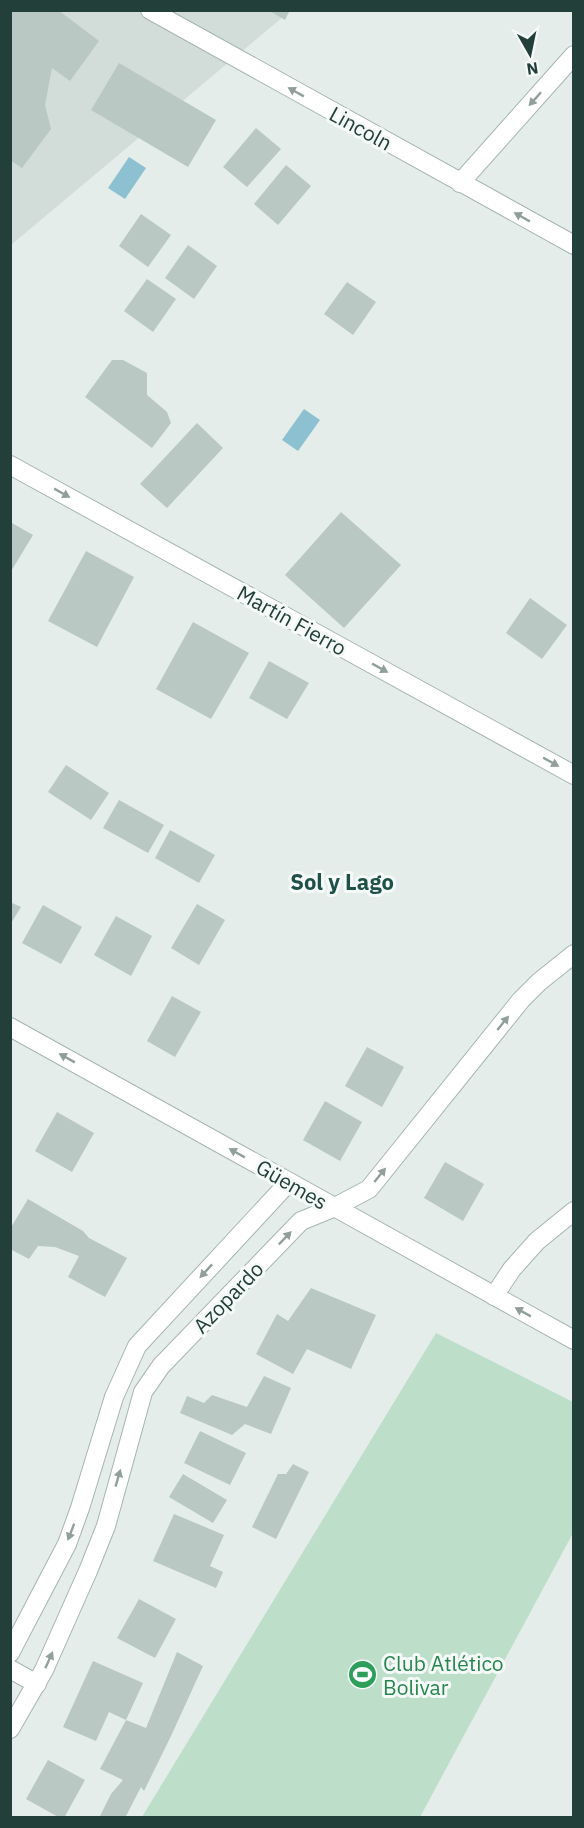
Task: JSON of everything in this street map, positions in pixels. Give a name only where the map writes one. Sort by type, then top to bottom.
[{"type":"street","name":"Lincoln","points":[[150,10],[573,245]]},
{"type":"street","points":[[460,183],[573,55]]},
{"type":"street","name":"Martín Fierro","points":[[10,465],[573,775]]},
{"type":"street","name":"Azopardo","points":[[10,1729],[37,1684],[80,1591],[106,1526],[143,1392],[161,1366],[301,1221],[333,1208],[369,1189],[521,1000],[573,954]]},
{"type":"street","name":"Güemes","points":[[10,1027],[573,1340]]},
{"type":"street","name":"Azopardo","points":[[10,1653],[67,1544],[114,1397],[137,1346],[289,1182]]},
{"type":"street","points":[[494,1296],[512,1269],[537,1240],[573,1210]]},
{"type":"street","points":[[10,1669],[37,1684]]},
{"type":"shaded area","points":[[11,11],[290,11],[11,245]]},
{"type":"green space","name":"Club Atlético Bolivar","points":[[436,1333],[573,1402],[573,1533],[420,1817],[142,1817]]},
{"type":"water","points":[[129,157],[146,168],[125,199],[108,188]]},
{"type":"water","points":[[304,409],[320,420],[298,451],[282,440]]},
{"type":"building","points":[[10,10],[58,10],[99,41],[70,81],[52,68],[45,105],[51,129],[22,168],[10,160]]},
{"type":"building","points":[[268,10],[290,10],[285,20]]},
{"type":"building","points":[[119,63],[216,120],[188,167],[91,110]]},
{"type":"building","points":[[256,128],[281,149],[247,187],[223,167]]},
{"type":"building","points":[[286,165],[311,186],[278,225],[254,204]]},
{"type":"building","points":[[141,214],[171,235],[148,267],[119,246]]},
{"type":"building","points":[[188,245],[217,266],[194,299],[165,278]]},
{"type":"building","points":[[147,279],[176,299],[153,332],[124,311]]},
{"type":"building","points":[[347,282],[376,302],[353,335],[324,314]]},
{"type":"building","points":[[112,360],[123,360],[147,373],[147,395],[167,412],[171,423],[152,448],[85,397]]},
{"type":"building","points":[[197,423],[223,448],[167,508],[140,484]]},
{"type":"building","points":[[341,512],[401,565],[344,628],[285,575]]},
{"type":"building","points":[[10,522],[33,535],[10,573]]},
{"type":"building","points":[[86,551],[134,577],[97,647],[48,621]]},
{"type":"building","points":[[530,598],[567,625],[542,659],[506,633]]},
{"type":"building","points":[[193,622],[249,653],[211,719],[156,689]]},
{"type":"building","points":[[269,661],[309,683],[287,719],[249,698]]},
{"type":"building","points":[[66,765],[109,793],[91,820],[48,792]]},
{"type":"building","points":[[119,800],[164,825],[148,853],[103,828]]},
{"type":"building","points":[[170,830],[215,855],[199,883],[155,858]]},
{"type":"building","points":[[10,902],[21,907],[10,925]]},
{"type":"building","points":[[197,904],[225,920],[199,965],[171,948]]},
{"type":"building","points":[[43,905],[82,927],[61,964],[22,943]]},
{"type":"building","points":[[116,916],[152,936],[131,976],[94,955]]},
{"type":"building","points":[[172,996],[201,1012],[175,1057],[147,1041]]},
{"type":"building","points":[[367,1047],[404,1067],[382,1107],[345,1086]]},
{"type":"building","points":[[325,1101],[362,1122],[340,1161],[303,1140]]},
{"type":"building","points":[[57,1112],[94,1133],[72,1172],[35,1151]]},
{"type":"building","points":[[445,1162],[484,1184],[463,1221],[424,1198]]},
{"type":"building","points":[[28,1199],[83,1231],[89,1238],[127,1258],[105,1297],[68,1277],[79,1256],[55,1247],[38,1246],[29,1259],[10,1249],[10,1229]]},
{"type":"building","points":[[311,1288],[376,1315],[351,1369],[307,1349],[293,1374],[256,1354],[277,1314],[288,1321]]},
{"type":"building","points":[[264,1376],[291,1388],[271,1434],[245,1424],[232,1435],[180,1413],[187,1396],[204,1403],[212,1395],[247,1407]]},
{"type":"building","points":[[200,1431],[246,1453],[230,1485],[184,1463]]},
{"type":"building","points":[[293,1464],[309,1472],[276,1539],[252,1527],[278,1474],[286,1474]]},
{"type":"building","points":[[183,1474],[227,1500],[213,1523],[169,1497]]},
{"type":"building","points":[[174,1514],[224,1535],[210,1566],[223,1572],[216,1588],[153,1561]]},
{"type":"building","points":[[139,1599],[176,1619],[155,1658],[117,1638]]},
{"type":"building","points":[[177,1652],[203,1666],[171,1736],[144,1791],[141,1787],[125,1818],[99,1818],[111,1794],[123,1780],[100,1769],[126,1720],[146,1728]]},
{"type":"building","points":[[93,1661],[143,1683],[126,1720],[109,1712],[96,1741],[63,1727]]},
{"type":"building","points":[[48,1760],[85,1780],[64,1818],[26,1799]]},
{"type":"place","name":"Club Atlético Bolivar","points":[[362,1675]]},
{"type":"district","name":"Sol y Lago","points":[[342,881]]}]
